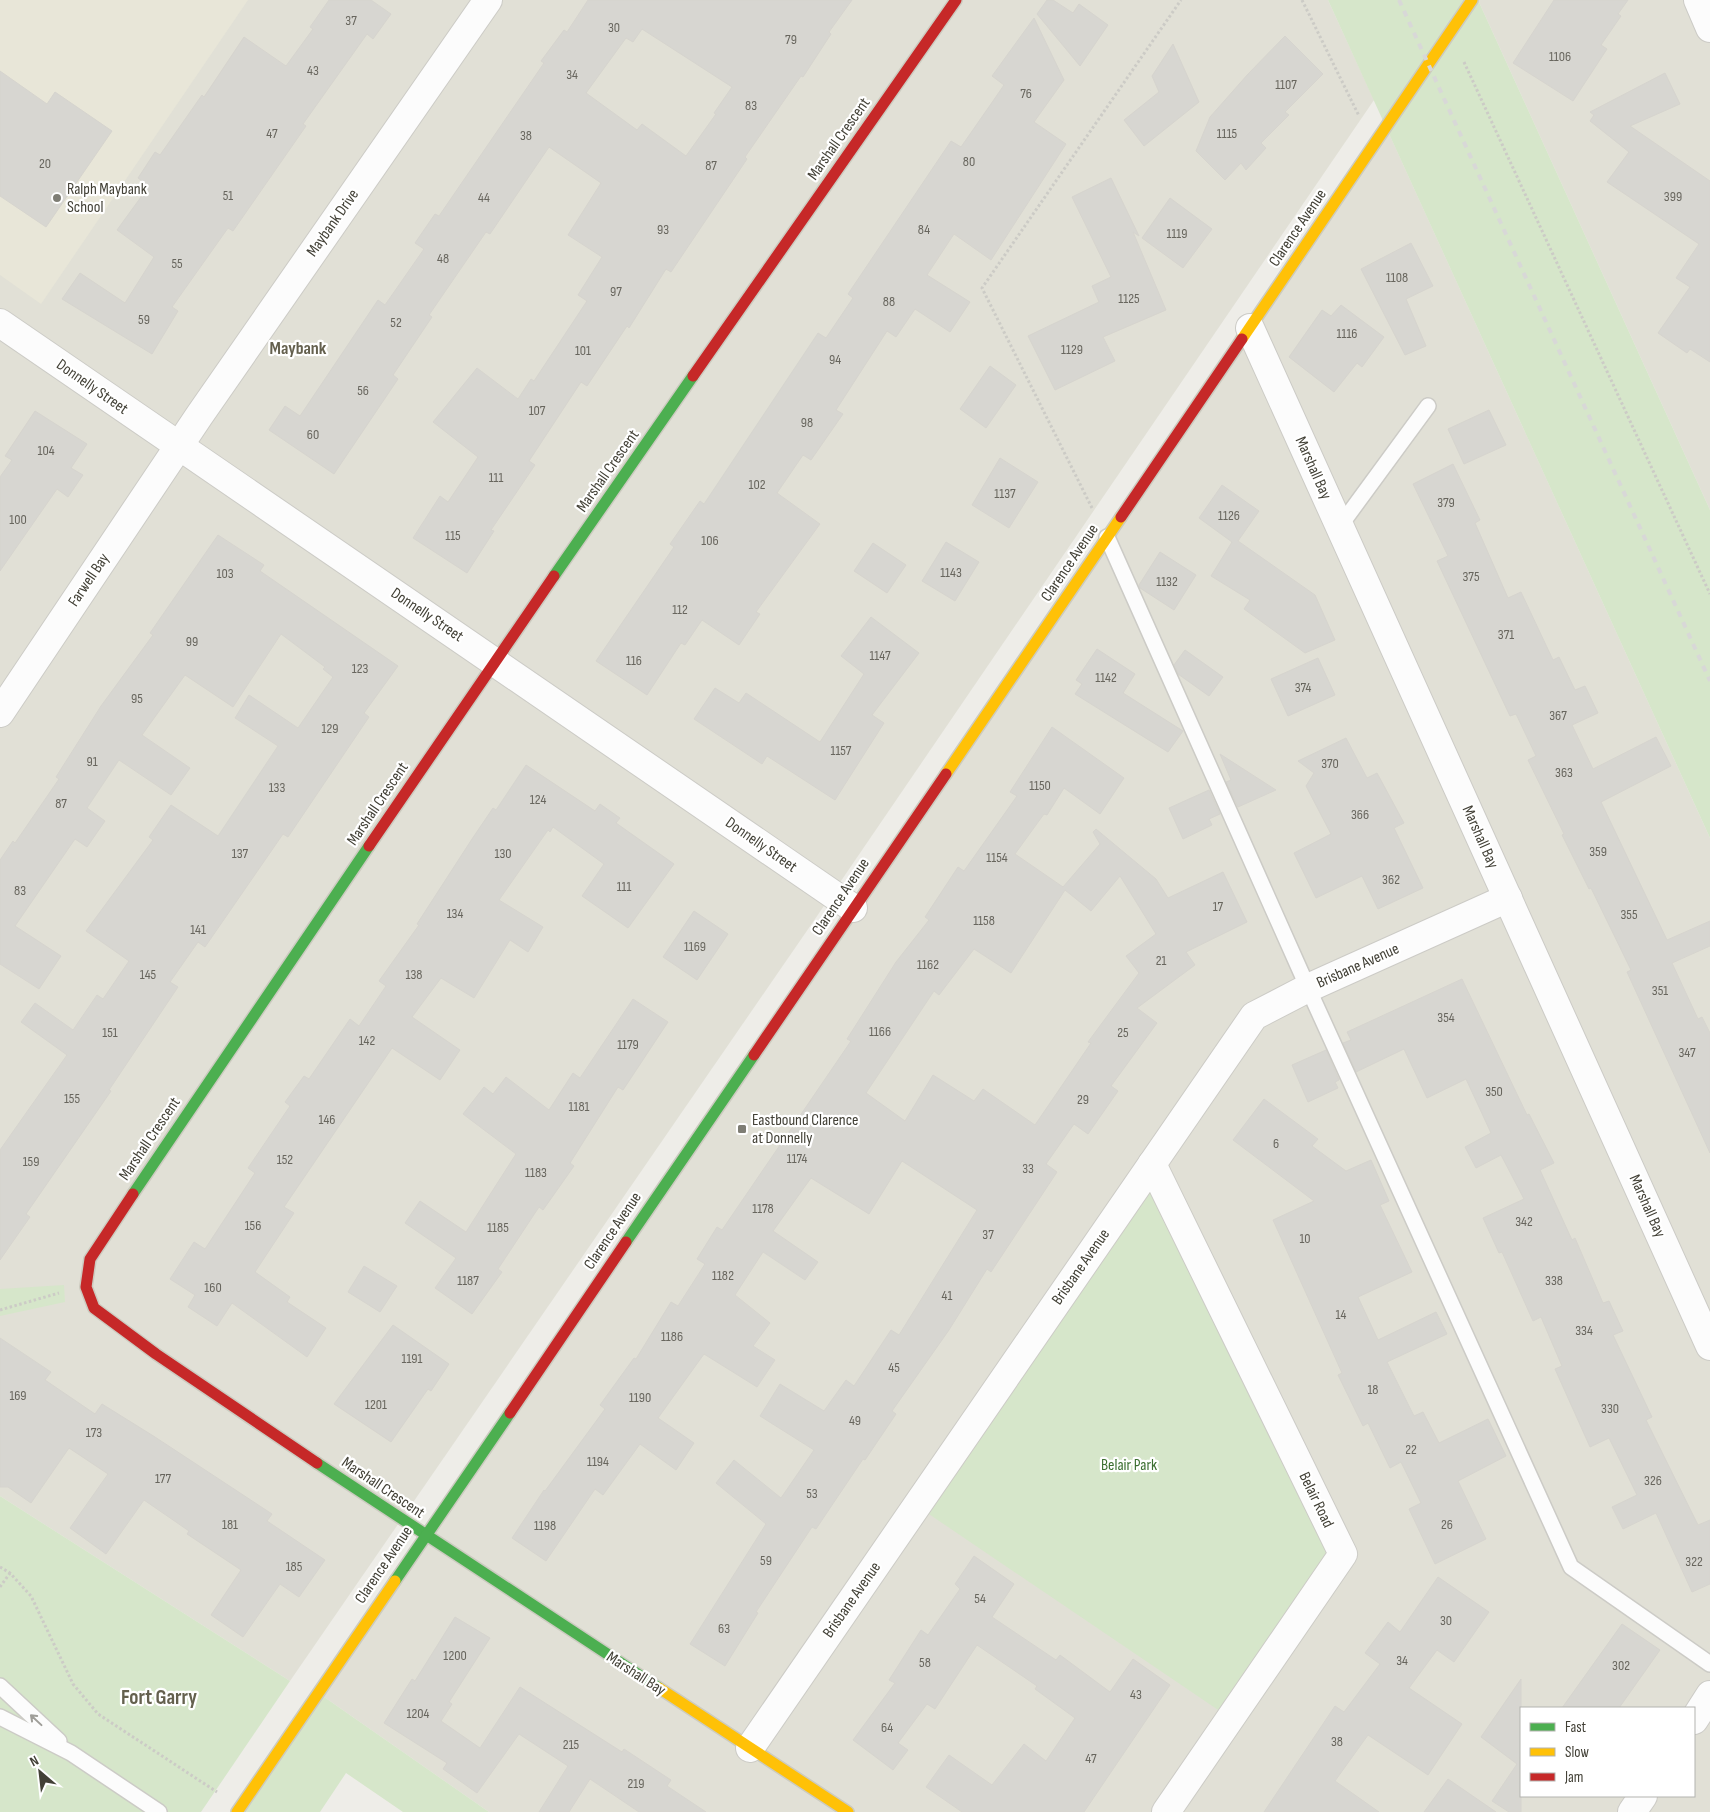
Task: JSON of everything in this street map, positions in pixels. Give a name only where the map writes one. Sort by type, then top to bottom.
[{"type":"street","name":"Maybank Drive","points":[[179,446],[488,0]]},
{"type":"street","name":"Marshall Crescent","points":[[424,1535],[106,1318],[88,1298],[85,1285],[86,1270],[93,1252],[495,660],[956,0]]},
{"type":"street","name":"Clarence Avenue","points":[[239,1810],[424,1535],[1250,328],[1472,0]]},
{"type":"street","points":[[1698,0],[1710,28]]},
{"type":"street","name":"Donnelly Street","points":[[0,323],[495,660],[853,908]]},
{"type":"street","name":"Marshall Bay","points":[[1250,328],[1710,1346]]},
{"type":"street","name":"Farwell Bay","points":[[0,713],[179,446]]},
{"type":"street","name":"Brisbane Avenue","points":[[750,1748],[1254,1016],[1308,988],[1508,898]]},
{"type":"street","name":"Belair Road","points":[[1152,1164],[1343,1554],[1166,1812]]},
{"type":"street","name":"Marshall Bay","points":[[424,1535],[848,1812]]},
{"type":"street","points":[[1695,1718],[1710,1695]]},
{"type":"street","points":[[1632,1812],[1642,1797]]},
{"type":"lane","points":[[1340,526],[1428,406]]},
{"type":"lane","points":[[1107,537],[1308,988],[1571,1567],[1710,1664]]},
{"type":"lane","points":[[0,1686],[71,1753]]},
{"type":"lane","points":[[0,1717],[71,1753],[159,1812]]},
{"type":"path","points":[[1107,537],[982,288],[1181,0]]},
{"type":"path","points":[[1302,0],[1373,146]]},
{"type":"path","points":[[1450,31],[1710,594]]},
{"type":"path","points":[[0,1310],[85,1285]]},
{"type":"path","points":[[0,1567],[10,1574],[31,1596],[70,1679],[84,1699],[98,1714],[239,1810]]},
{"type":"path","points":[[0,1587],[10,1574]]},
{"type":"shaded area","points":[[0,0],[1328,0],[1374,100],[815,919],[290,1681],[0,1496]]},
{"type":"shaded area","name":"Ralph Maybank School","points":[[0,0],[248,0],[41,304],[0,275]]},
{"type":"shaded area","points":[[1478,0],[1710,0],[1710,510]]},
{"type":"shaded area","points":[[1386,127],[1710,838],[1710,1812],[489,1812],[317,1692]]},
{"type":"green space","points":[[1328,0],[1478,0],[1710,510],[1710,838]]},
{"type":"green space","name":"Belair Park","points":[[1152,1164],[1343,1554],[1230,1718],[917,1506]]},
{"type":"green space","points":[[64,1285],[65,1302],[0,1316],[0,1289]]},
{"type":"green space","points":[[0,1496],[290,1681],[201,1812],[0,1812]]},
{"type":"green space","points":[[317,1692],[489,1812],[403,1812],[346,1773],[320,1812],[237,1812]]},
{"type":"building","points":[[329,0],[371,0],[391,14],[373,39],[367,34],[303,124],[306,126],[233,231],[228,228],[172,307],[178,311],[152,354],[62,299],[80,273],[125,303],[154,257],[117,230],[149,186],[138,178],[155,152],[160,155],[202,95],[204,97],[244,37],[286,66],[313,29],[310,27]]},
{"type":"building","points":[[588,0],[852,0],[829,32],[831,34],[803,77],[801,76],[745,157],[747,159],[671,272],[666,269],[629,328],[627,326],[587,386],[581,382],[529,461],[535,465],[491,530],[494,531],[467,573],[413,538],[440,496],[448,502],[478,457],[433,422],[477,368],[518,399],[531,379],[534,381],[587,301],[578,295],[602,257],[568,235],[601,183],[549,147],[490,234],[486,232],[429,315],[432,317],[393,375],[398,379],[334,474],[269,430],[285,406],[300,416],[378,300],[385,305],[424,249],[415,243],[435,214],[439,216],[544,63],[541,61],[564,30],[567,32]],"holes":[[[642,29],[732,87],[714,113],[716,114],[686,156],[642,124],[637,130],[586,93],[626,38],[633,42]]]},
{"type":"building","points":[[1047,0],[1053,0],[1073,13],[1079,4],[1108,25],[1080,66],[1037,14]]},
{"type":"building","points":[[1554,0],[1628,0],[1618,14],[1621,16],[1601,45],[1607,49],[1573,101],[1513,63]]},
{"type":"building","points":[[1034,18],[1064,80],[1034,122],[1066,144],[991,260],[954,234],[927,275],[970,302],[950,332],[915,309],[896,337],[887,331],[836,410],[843,414],[811,460],[803,455],[777,493],[820,524],[756,612],[760,614],[739,645],[702,620],[685,645],[681,643],[647,695],[596,661],[674,547],[670,544],[700,501],[704,504],[818,333],[826,338],[853,298],[848,294],[951,141],[961,147],[1004,85],[992,76]]},
{"type":"building","points":[[1285,36],[1323,74],[1285,112],[1289,115],[1261,143],[1266,148],[1246,170],[1241,163],[1225,180],[1196,151],[1210,117]]},
{"type":"building","points":[[1173,44],[1199,102],[1144,146],[1124,120],[1159,92],[1152,76]]},
{"type":"building","points":[[0,71],[47,104],[55,92],[112,131],[46,227],[0,196]]},
{"type":"building","points":[[1665,73],[1680,104],[1630,126],[1710,181],[1710,362],[1690,349],[1687,353],[1658,333],[1690,287],[1676,278],[1699,244],[1607,182],[1629,152],[1590,121],[1594,115],[1590,112]]},
{"type":"building","points":[[1111,178],[1139,236],[1133,232],[1166,310],[1103,337],[1115,361],[1055,390],[1028,336],[1099,302],[1092,286],[1111,277],[1072,197]]},
{"type":"building","points":[[1170,198],[1212,229],[1183,268],[1142,238]]},
{"type":"building","points":[[1411,243],[1433,286],[1406,299],[1426,346],[1405,355],[1361,269]]},
{"type":"building","points":[[1341,305],[1384,337],[1362,367],[1357,363],[1334,392],[1289,357],[1322,310],[1331,316]]},
{"type":"building","points":[[990,366],[1016,385],[986,428],[960,409]]},
{"type":"building","points":[[1489,410],[1506,445],[1464,464],[1448,429]]},
{"type":"building","points":[[35,411],[87,444],[71,468],[83,475],[68,497],[57,489],[0,571],[0,477],[12,460],[5,456]]},
{"type":"building","points":[[1000,458],[1038,482],[1009,528],[972,505]]},
{"type":"building","points":[[1453,464],[1480,520],[1475,523],[1508,598],[1521,592],[1553,660],[1559,657],[1575,690],[1585,686],[1598,713],[1572,725],[1593,769],[1656,737],[1671,766],[1601,802],[1667,940],[1710,921],[1710,946],[1672,963],[1698,1019],[1702,1017],[1710,1033],[1710,1153],[1627,972],[1631,970],[1591,888],[1589,889],[1562,835],[1564,834],[1528,760],[1536,756],[1516,714],[1510,716],[1437,561],[1448,556],[1413,484]]},
{"type":"building","points":[[1222,485],[1259,511],[1238,541],[1315,595],[1335,640],[1305,653],[1244,609],[1250,600],[1211,576],[1232,542],[1199,518]]},
{"type":"building","points":[[218,535],[264,565],[260,571],[398,666],[364,713],[369,717],[288,837],[283,834],[205,947],[198,942],[170,982],[178,987],[109,1090],[111,1091],[26,1214],[30,1217],[0,1260],[0,1150],[67,1055],[21,1022],[35,1003],[73,1030],[97,995],[103,999],[129,961],[86,931],[153,840],[149,837],[171,805],[218,836],[278,746],[235,718],[249,695],[298,728],[333,677],[323,669],[325,667],[281,634],[233,707],[185,675],[142,735],[190,768],[171,795],[119,760],[87,808],[105,821],[87,847],[75,839],[15,926],[61,956],[39,989],[0,964],[0,860],[13,841],[15,843],[59,779],[56,777],[101,706],[153,635],[150,633]]},
{"type":"building","points":[[946,542],[979,562],[955,601],[922,581]]},
{"type":"building","points":[[873,543],[906,565],[887,593],[854,571]]},
{"type":"building","points":[[1160,552],[1196,575],[1174,610],[1140,588],[1139,585]]},
{"type":"building","points":[[871,617],[919,653],[872,715],[884,723],[835,800],[767,756],[762,764],[694,719],[715,688],[739,703],[746,693],[820,742],[864,674],[841,656]]},
{"type":"building","points":[[1097,649],[1135,674],[1123,693],[1183,731],[1168,752],[1075,694],[1082,684],[1076,680]]},
{"type":"building","points":[[1185,650],[1223,677],[1209,696],[1178,674],[1174,665]]},
{"type":"building","points":[[1318,658],[1335,695],[1288,716],[1271,679]]},
{"type":"building","points":[[1052,727],[1124,778],[1100,814],[1064,788],[1047,815],[1044,814],[1015,854],[1063,887],[1100,844],[1093,832],[1096,829],[1156,879],[1168,898],[1223,872],[1247,922],[1186,952],[1195,965],[1137,1008],[1157,1023],[1111,1086],[1118,1091],[1088,1134],[1074,1124],[1046,1164],[1057,1172],[991,1272],[987,1269],[949,1330],[892,1411],[896,1414],[865,1460],[863,1459],[816,1529],[812,1527],[756,1612],[758,1613],[725,1666],[690,1644],[766,1524],[716,1483],[734,1460],[781,1498],[814,1450],[760,1416],[780,1384],[824,1411],[846,1380],[854,1386],[891,1330],[899,1335],[977,1210],[902,1161],[869,1214],[811,1178],[773,1231],[818,1262],[805,1280],[763,1252],[735,1295],[770,1323],[753,1346],[775,1360],[757,1387],[704,1354],[658,1418],[694,1443],[676,1470],[640,1444],[603,1495],[595,1489],[546,1561],[512,1538],[544,1490],[605,1409],[600,1405],[634,1358],[636,1359],[671,1302],[678,1306],[705,1264],[697,1259],[717,1227],[722,1230],[851,1041],[847,1039],[896,962],[929,920],[925,917],[958,867],[964,871],[1017,796],[1010,792]],"holes":[[[1120,876],[1156,934],[1126,956],[1139,973],[1088,1042],[1091,1043],[1035,1125],[983,1089],[974,1101],[933,1075],[905,1121],[866,1093],[934,991],[939,995],[974,949],[1011,973],[1065,890],[1091,911]]]},
{"type":"building","points":[[1346,738],[1367,778],[1377,773],[1404,823],[1394,828],[1423,888],[1378,909],[1362,876],[1316,898],[1294,853],[1331,834],[1306,786],[1314,773],[1298,761]]},
{"type":"building","points":[[1220,754],[1276,790],[1238,807],[1226,782],[1231,780]]},
{"type":"building","points":[[526,765],[595,811],[600,804],[620,818],[616,823],[674,864],[628,928],[582,896],[604,864],[553,827],[550,832],[548,830],[499,900],[543,927],[528,952],[510,940],[474,998],[441,978],[412,1017],[460,1050],[440,1080],[392,1048],[284,1207],[294,1213],[255,1272],[290,1297],[287,1302],[326,1328],[307,1357],[232,1303],[217,1326],[188,1307],[195,1295],[170,1279],[194,1242],[205,1249],[255,1173],[248,1168],[290,1106],[285,1102],[304,1076],[309,1079],[350,1019],[359,1026],[386,986],[379,981],[419,925],[417,924],[493,808],[496,810]]},
{"type":"building","points":[[1209,790],[1220,814],[1209,819],[1212,825],[1183,839],[1169,808]]},
{"type":"building","points":[[694,911],[728,934],[697,980],[663,957]]},
{"type":"building","points":[[1462,979],[1527,1115],[1529,1114],[1554,1163],[1540,1170],[1572,1240],[1575,1238],[1603,1303],[1609,1301],[1623,1331],[1613,1335],[1652,1417],[1646,1420],[1698,1525],[1710,1520],[1710,1584],[1692,1592],[1656,1513],[1623,1529],[1612,1507],[1637,1495],[1609,1438],[1590,1447],[1555,1369],[1562,1366],[1541,1317],[1533,1321],[1502,1252],[1499,1253],[1483,1218],[1524,1199],[1501,1155],[1476,1168],[1465,1147],[1491,1133],[1466,1079],[1427,1098],[1404,1049],[1356,1072],[1343,1043],[1351,1040],[1347,1032]]},
{"type":"building","points":[[633,999],[668,1022],[623,1090],[618,1087],[570,1163],[574,1166],[543,1210],[539,1207],[498,1269],[502,1272],[472,1314],[435,1288],[456,1258],[405,1223],[420,1201],[466,1232],[516,1154],[463,1114],[484,1087],[493,1094],[506,1077],[549,1110],[573,1073],[580,1078]]},
{"type":"building","points":[[1326,1050],[1339,1080],[1335,1082],[1338,1088],[1308,1102],[1292,1065]]},
{"type":"building","points":[[1264,1099],[1318,1139],[1312,1146],[1346,1171],[1371,1160],[1389,1201],[1380,1205],[1412,1272],[1358,1297],[1378,1340],[1436,1312],[1447,1334],[1387,1362],[1414,1416],[1423,1412],[1439,1443],[1488,1419],[1506,1456],[1458,1481],[1486,1539],[1435,1564],[1409,1509],[1421,1503],[1401,1462],[1390,1468],[1368,1423],[1363,1426],[1338,1375],[1342,1373],[1273,1220],[1314,1201],[1233,1140]]},
{"type":"building","points":[[364,1266],[397,1286],[380,1312],[348,1292]]},
{"type":"building","points":[[393,1325],[449,1364],[431,1391],[428,1389],[391,1442],[334,1404]]},
{"type":"building","points":[[0,1338],[51,1372],[45,1380],[95,1414],[102,1404],[272,1514],[267,1521],[325,1560],[299,1597],[280,1584],[243,1637],[211,1615],[241,1570],[187,1534],[189,1531],[144,1500],[106,1554],[70,1528],[108,1474],[69,1448],[31,1503],[8,1487],[0,1487]]},
{"type":"building","points":[[974,1556],[1014,1584],[992,1617],[1056,1660],[1060,1655],[1110,1692],[1133,1659],[1170,1685],[1084,1812],[962,1812],[926,1787],[949,1755],[992,1785],[1024,1744],[1046,1761],[1075,1718],[1035,1689],[1037,1686],[977,1645],[935,1709],[927,1704],[898,1743],[908,1750],[893,1770],[853,1740],[895,1683],[889,1680],[921,1630],[928,1635],[960,1589],[955,1584]]},
{"type":"building","points":[[1438,1577],[1489,1612],[1454,1662],[1437,1650],[1409,1688],[1462,1724],[1428,1775],[1368,1735],[1335,1781],[1379,1812],[1264,1812],[1335,1706],[1344,1712],[1380,1664],[1365,1653],[1388,1622],[1400,1632]]},
{"type":"building","points":[[455,1617],[490,1638],[449,1702],[452,1704],[441,1721],[480,1748],[520,1687],[622,1752],[624,1749],[671,1780],[667,1786],[706,1812],[639,1812],[590,1779],[569,1812],[539,1812],[568,1766],[519,1734],[477,1793],[443,1769],[447,1763],[384,1723],[412,1679],[415,1681]]},
{"type":"building","points":[[1622,1624],[1660,1650],[1620,1707],[1563,1707]]},
{"type":"building","points":[[1521,1679],[1521,1812],[1509,1812],[1492,1801],[1517,1764],[1481,1737]]},
{"type":"building","points":[[1448,1779],[1496,1812],[1424,1812]]},
{"type":"railway","points":[[1399,0],[1710,681]]},
{"type":"traffic: fast","points":[[554,576],[693,376]]},
{"type":"traffic: fast","points":[[133,1194],[369,846]]},
{"type":"traffic: fast","points":[[626,1242],[754,1055]]},
{"type":"traffic: fast","points":[[395,1581],[510,1413]]},
{"type":"traffic: fast","points":[[317,1463],[659,1688]]},
{"type":"traffic: slow","points":[[1242,339],[1472,0]]},
{"type":"traffic: slow","points":[[946,774],[1121,517]]},
{"type":"traffic: slow","points":[[237,1812],[395,1581]]},
{"type":"traffic: slow","points":[[659,1688],[848,1812]]},
{"type":"traffic: jam","points":[[693,376],[956,0]]},
{"type":"traffic: jam","points":[[1121,517],[1242,339]]},
{"type":"traffic: jam","points":[[369,846],[554,576]]},
{"type":"traffic: jam","points":[[754,1055],[946,774]]},
{"type":"traffic: jam","points":[[133,1194],[90,1259],[86,1287],[94,1308],[156,1354],[317,1463]]},
{"type":"traffic: jam","points":[[510,1413],[626,1242]]},
{"type":"place","name":"Ralph Maybank School","points":[[57,198]]},
{"type":"place","name":"Eastbound Clarence at Donnelly","points":[[742,1129]]},
{"type":"district","name":"Maybank","points":[[298,348]]},
{"type":"district","name":"Fort Garry","points":[[159,1697]]}]
